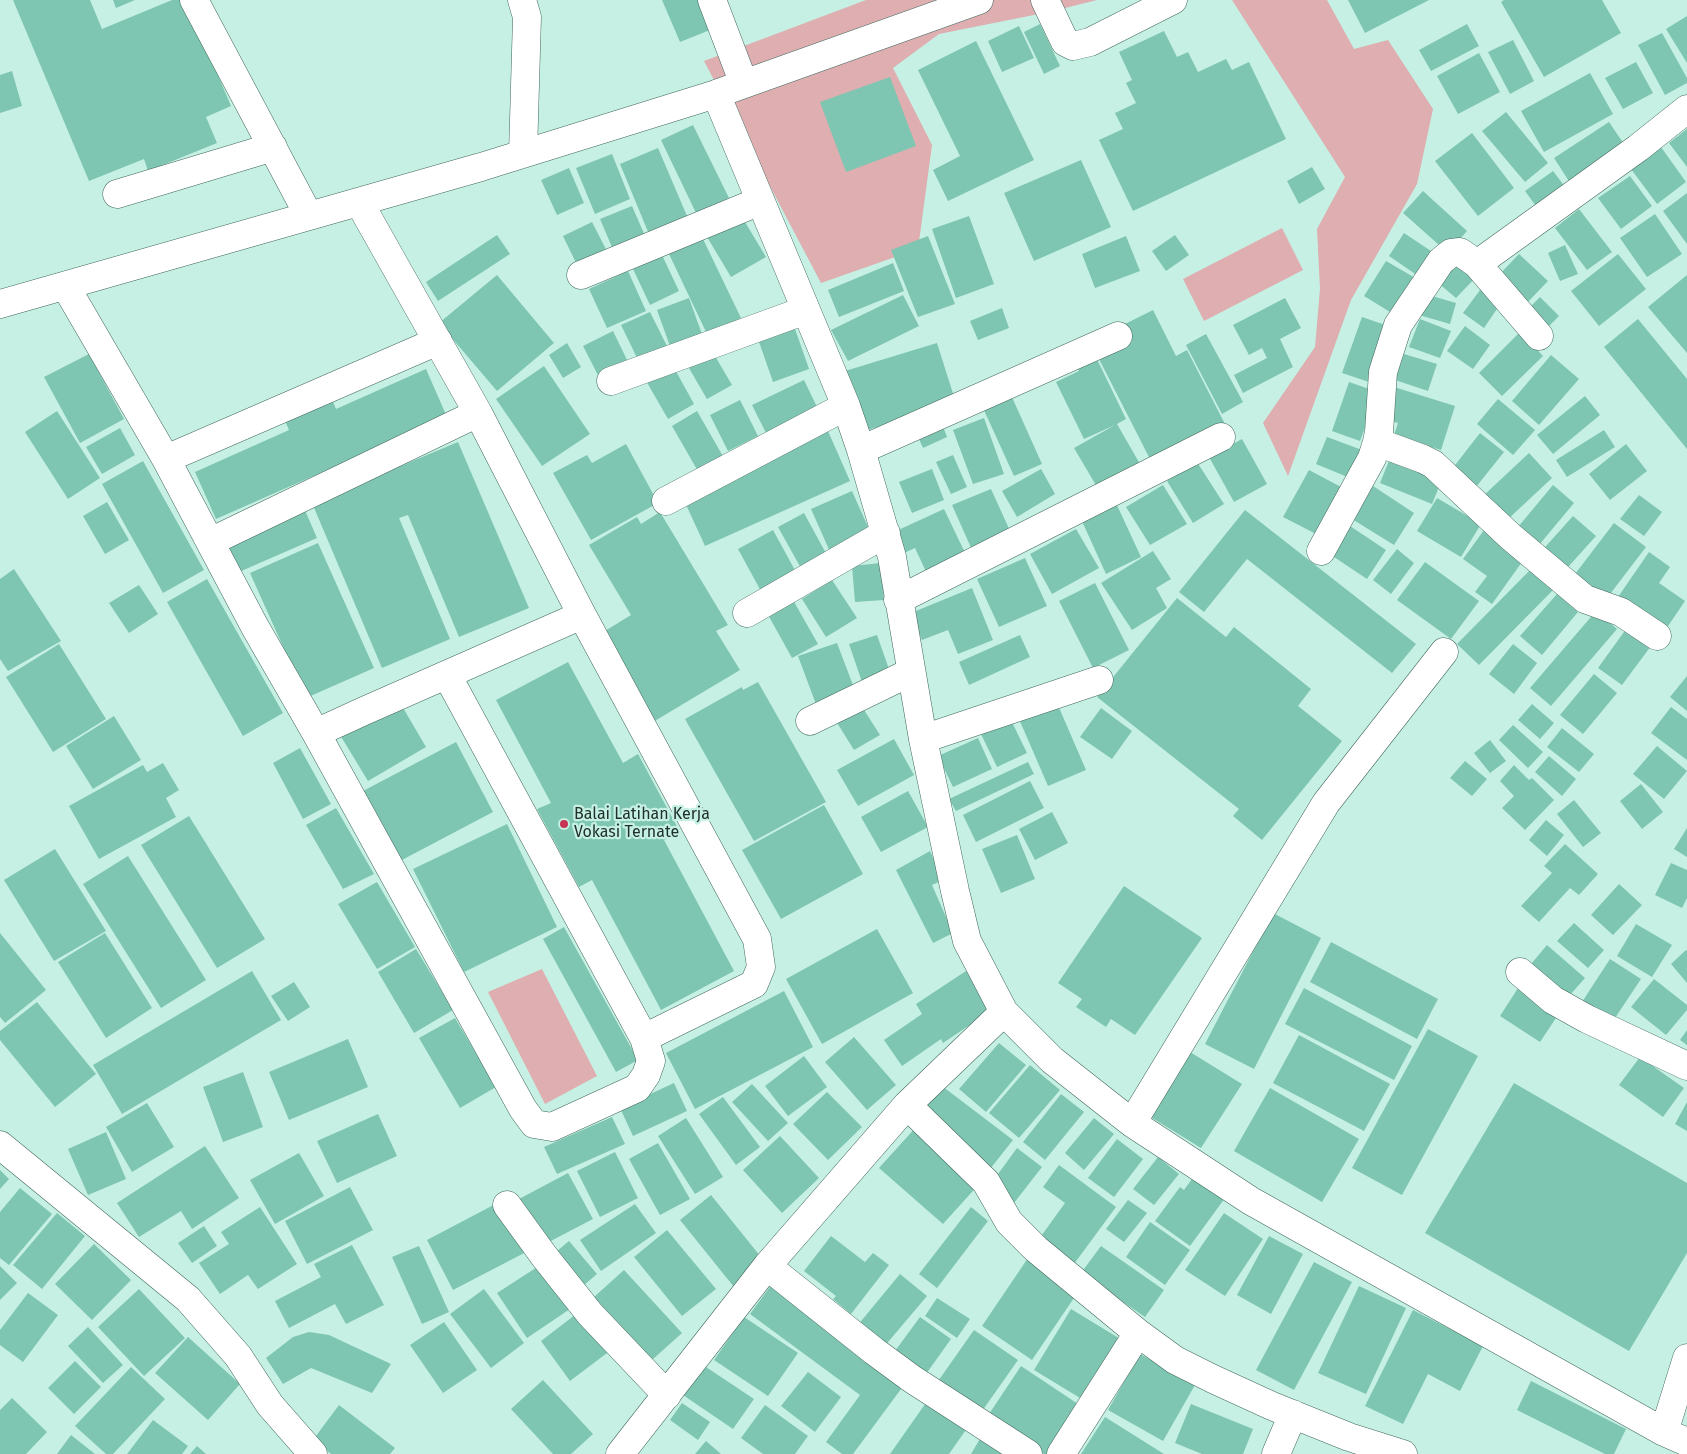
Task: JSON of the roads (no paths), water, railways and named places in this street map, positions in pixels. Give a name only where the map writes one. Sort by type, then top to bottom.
[{"type":"street","points":[[194,0],[310,216]]},
{"type":"street","points":[[522,0],[527,17],[523,154]]},
{"type":"street","points":[[712,0],[744,84]]},
{"type":"street","points":[[0,304],[66,287],[523,154],[716,94],[979,0]]},
{"type":"street","points":[[1044,0],[1065,42],[1073,46],[1090,42],[1173,0]]},
{"type":"street","points":[[716,94],[846,406],[861,450],[892,556],[898,600],[924,739],[967,941],[1004,1012],[1052,1060],[1132,1123],[1251,1201],[1675,1437],[1687,1358]]},
{"type":"street","points":[[1477,264],[1638,148],[1687,109]]},
{"type":"street","points":[[117,194],[273,147]]},
{"type":"street","points":[[581,275],[760,200]]},
{"type":"street","points":[[359,202],[478,413],[582,616],[757,938],[761,967],[754,984],[644,1038]]},
{"type":"street","points":[[1321,551],[1372,458],[1379,432],[1383,372],[1398,325],[1441,261],[1451,253],[1460,252],[1477,264],[1539,336]]},
{"type":"street","points":[[66,287],[166,459],[255,627],[523,1109],[534,1124],[552,1127],[637,1088],[646,1075],[651,1061],[644,1038],[447,675]]},
{"type":"street","points":[[611,381],[806,310]]},
{"type":"street","points":[[861,450],[1118,336]]},
{"type":"street","points":[[166,459],[438,341]]},
{"type":"street","points":[[666,501],[846,406]]},
{"type":"street","points":[[210,542],[478,413]]},
{"type":"street","points":[[898,600],[1221,437]]},
{"type":"street","points":[[1377,442],[1433,464],[1511,537],[1585,599],[1621,612],[1657,636]]},
{"type":"street","points":[[747,613],[886,533]]},
{"type":"street","points":[[316,734],[373,707],[582,616]]},
{"type":"street","points":[[1132,1123],[1326,802],[1444,652]]},
{"type":"street","points":[[810,721],[911,672]]},
{"type":"street","points":[[924,739],[1100,680]]},
{"type":"street","points":[[1520,972],[1553,1000],[1587,1019],[1687,1066]]},
{"type":"street","points":[[622,1453],[767,1266],[908,1105],[1004,1012]]},
{"type":"street","points":[[908,1105],[986,1182],[1008,1222],[1036,1249],[1138,1333],[1175,1360],[1230,1387],[1293,1414],[1349,1437],[1403,1454]]},
{"type":"street","points":[[0,1145],[188,1299],[238,1356],[270,1404],[313,1454]]},
{"type":"street","points":[[507,1205],[590,1314],[667,1395]]},
{"type":"street","points":[[767,1266],[912,1379],[1028,1454]]},
{"type":"street","points":[[1061,1454],[1138,1333]]},
{"type":"street","points":[[1276,1454],[1293,1414]]},
{"type":"place","name":"Balai Latihan Kerja Vokasi Ternate","points":[[564,824]]}]
